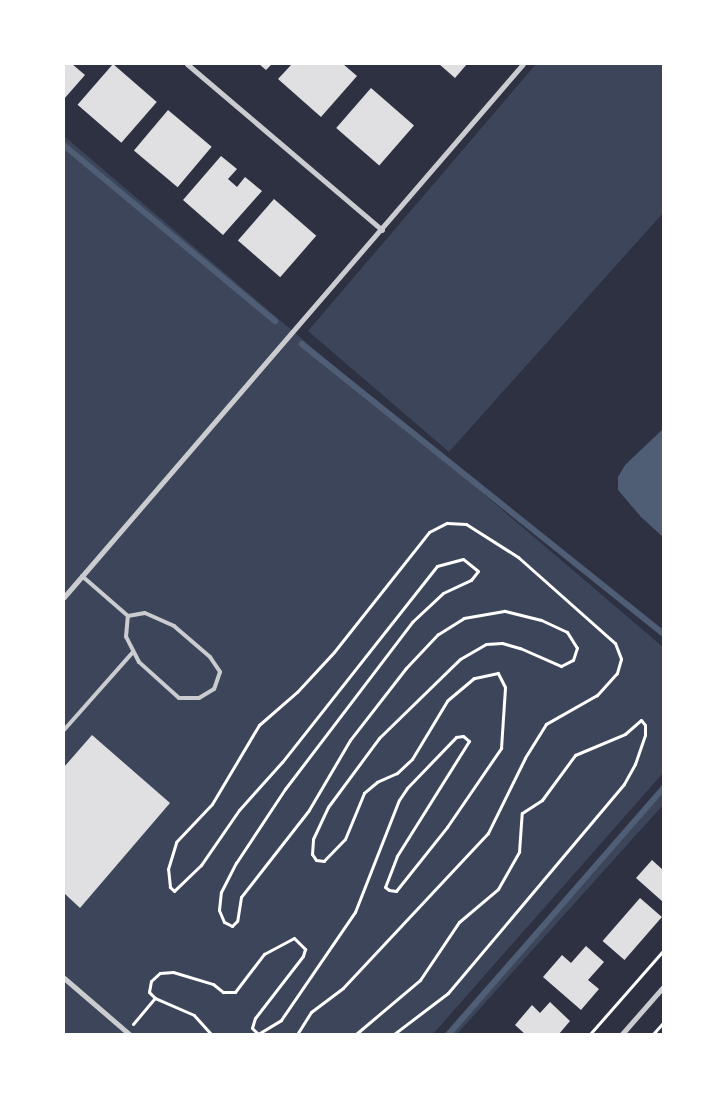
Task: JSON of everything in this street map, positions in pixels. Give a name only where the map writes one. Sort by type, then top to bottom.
[{"type":"street","points":[[187,64],[382,230]]},
{"type":"street","points":[[64,597],[523,64]]},
{"type":"street","points":[[64,978],[127,1033]]},
{"type":"street","points":[[622,1034],[663,987]]},
{"type":"lane","points":[[82,576],[128,616]]},
{"type":"lane","points":[[145,612],[174,626],[210,657],[220,672],[214,689],[199,698],[179,698],[139,662],[126,637],[128,616],[145,612]]},
{"type":"lane","points":[[64,730],[133,652]]},
{"type":"path","points":[[211,1034],[194,1014],[155,998],[149,992],[151,981],[160,973],[173,972],[213,984],[223,992],[235,992],[264,954],[294,938],[305,949],[303,956],[255,1018],[252,1028],[258,1034],[282,1020],[355,912],[399,800],[407,788],[456,737],[463,736],[469,741],[397,856],[385,887],[389,890],[396,890],[447,827],[501,748],[505,687],[498,673],[474,678],[447,701],[412,759],[397,773],[377,782],[364,793],[345,839],[324,861],[316,860],[312,854],[314,839],[328,807],[355,767],[428,688],[460,659],[486,644],[502,643],[520,648],[561,666],[572,660],[577,648],[567,632],[541,620],[504,611],[464,618],[438,634],[406,668],[350,740],[308,810],[241,897],[237,921],[232,926],[224,922],[219,910],[221,892],[236,863],[285,789],[412,622],[443,593],[472,580],[478,571],[463,559],[437,566],[288,754],[239,810],[201,865],[174,891],[170,887],[168,869],[176,842],[212,804],[259,725],[297,692],[334,652],[429,532],[447,523],[466,524],[518,557],[615,643],[620,659],[616,673],[597,695],[546,724],[525,758],[488,833],[343,988],[311,1012],[297,1034]]},
{"type":"path","points":[[356,1034],[420,980],[459,922],[498,889],[519,852],[522,813],[542,800],[575,755],[625,734],[641,720],[645,725],[645,735],[624,784],[448,993],[394,1034]]},
{"type":"path","points":[[590,1034],[663,951]]},
{"type":"path","points":[[127,1033],[155,998]]},
{"type":"path","points":[[653,1034],[663,1023]]},
{"type":"shaded area","points":[[536,64],[663,64],[663,213],[449,452],[308,331]]},
{"type":"shaded area","points":[[64,136],[663,647],[663,773],[433,1034],[64,1034]]},
{"type":"shaded area","points":[[663,429],[663,537],[641,517],[618,490],[618,477],[625,465]]},
{"type":"shaded area","points":[[663,786],[663,805],[457,1034],[444,1034]]},
{"type":"building","points":[[64,64],[72,64],[85,75],[64,99]]},
{"type":"building","points":[[113,64],[157,102],[121,143],[78,105]]},
{"type":"building","points":[[259,64],[272,64],[266,70]]},
{"type":"building","points":[[292,64],[343,64],[357,76],[321,117],[278,79]]},
{"type":"building","points":[[439,64],[467,64],[455,78]]},
{"type":"building","points":[[371,88],[414,125],[379,165],[336,128]]},
{"type":"building","points":[[168,110],[212,147],[178,187],[134,151]]},
{"type":"building","points":[[221,156],[237,169],[228,179],[237,187],[245,177],[262,191],[223,235],[183,200]]},
{"type":"building","points":[[274,199],[316,236],[280,277],[238,241]]},
{"type":"building","points":[[92,735],[170,803],[80,908],[64,893],[64,767]]},
{"type":"building","points":[[652,860],[663,870],[663,902],[636,878]]},
{"type":"building","points":[[640,898],[662,917],[624,960],[603,941]]},
{"type":"building","points":[[586,946],[604,962],[588,980],[599,989],[581,1010],[543,977],[562,955],[571,963]]},
{"type":"building","points":[[550,1002],[570,1021],[559,1034],[525,1034],[515,1025],[532,1005],[540,1013]]},
{"type":"waterway","points":[[64,145],[275,321]]},
{"type":"waterway","points":[[302,344],[663,633]]},
{"type":"waterway","points":[[449,1034],[663,789]]}]
